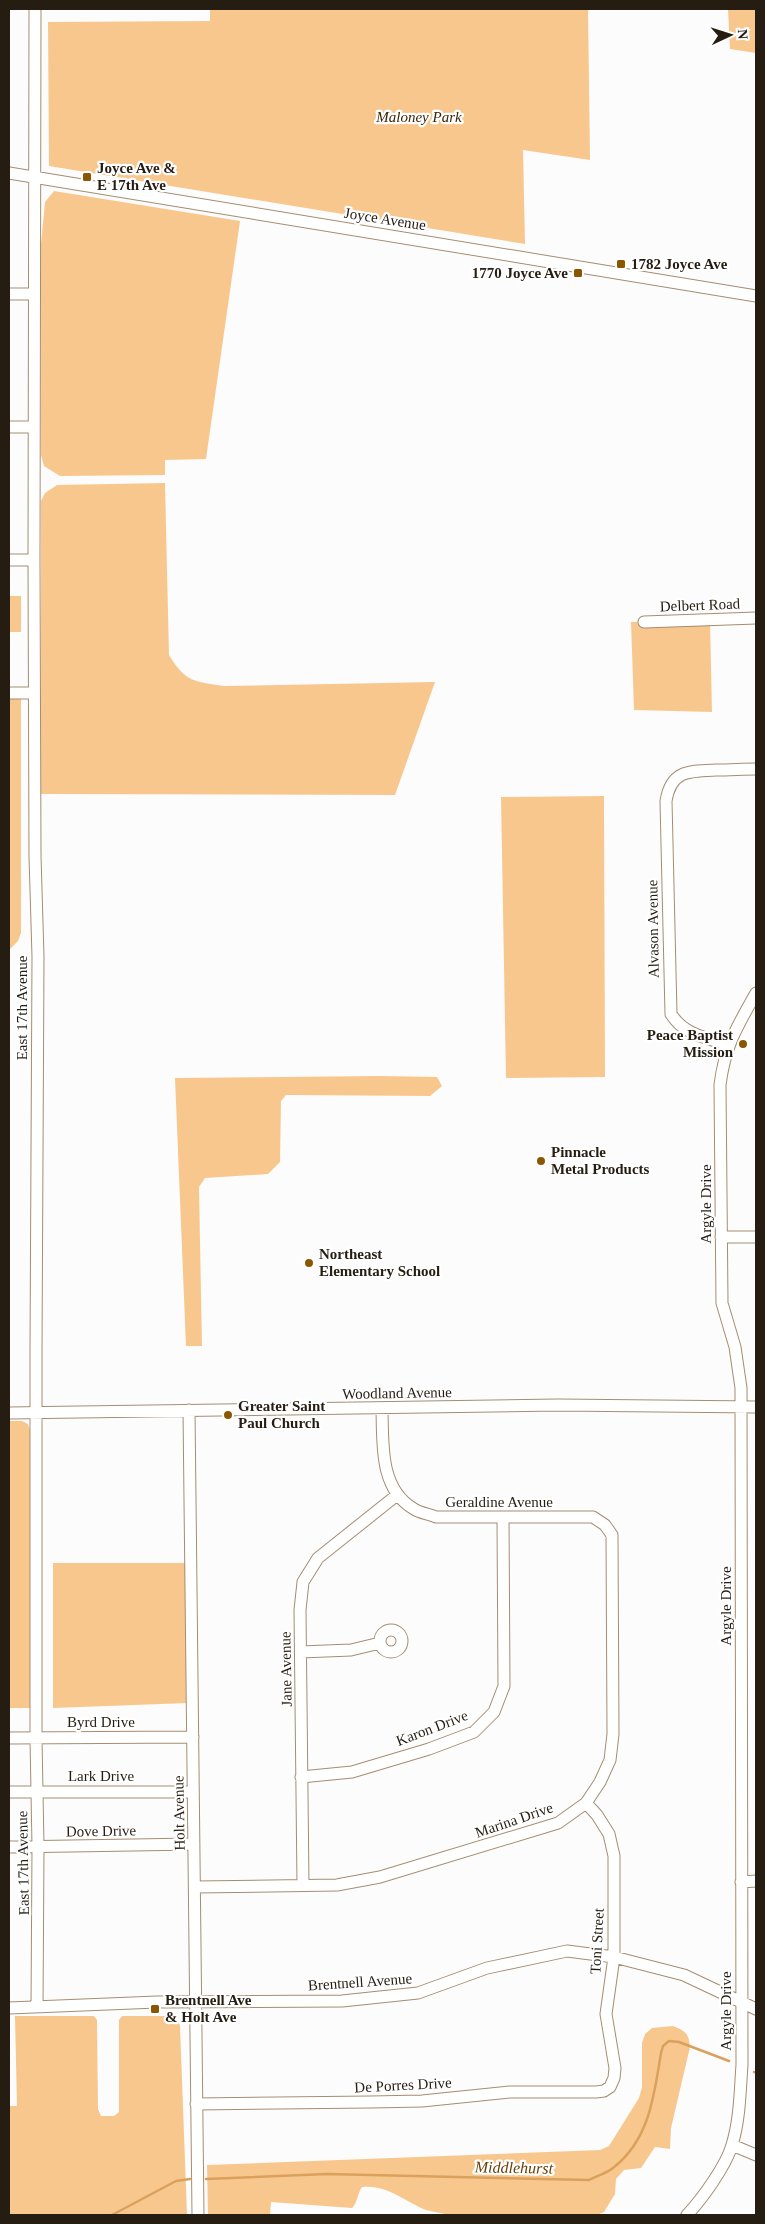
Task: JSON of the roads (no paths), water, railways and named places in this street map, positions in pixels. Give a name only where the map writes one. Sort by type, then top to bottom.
[{"type":"street","name":"East 17th Avenue","points":[[35,9],[34,856],[38,957],[37,2007]]},
{"type":"street","name":"Joyce Avenue","points":[[9,173],[756,296]]},
{"type":"street","points":[[9,294],[34,294]]},
{"type":"street","points":[[9,427],[34,427]]},
{"type":"street","points":[[9,560],[34,560]]},
{"type":"street","name":"Delbert Road","points":[[644,622],[756,618]]},
{"type":"street","points":[[9,693],[34,693]]},
{"type":"street","name":"Alvason Avenue","points":[[729,1046],[687,1031],[677,1024],[671,1014],[666,801],[668,788],[676,778],[686,772],[756,769]]},
{"type":"street","name":"Argyle Drive","points":[[687,2215],[701,2200],[732,2146],[740,2105],[741,1388],[736,1347],[722,1303],[720,1085],[723,1060],[737,1025],[756,993]]},
{"type":"street","points":[[721,1237],[756,1237]]},
{"type":"street","name":"Woodland Avenue","points":[[9,1413],[558,1405],[756,1407]]},
{"type":"street","points":[[382,1408],[384,1462],[397,1496]]},
{"type":"street","name":"Holt Avenue","points":[[189,1410],[198,2215]]},
{"type":"street","name":"Geraldine Avenue","points":[[397,1496],[414,1510],[436,1517],[593,1517],[605,1525]]},
{"type":"street","name":"Jane Avenue","points":[[303,1885],[300,1610],[303,1582],[318,1558],[397,1496]]},
{"type":"street","name":"Karon Drive","points":[[301,1777],[352,1772],[429,1749],[474,1732],[494,1712],[504,1686],[503,1517]]},
{"type":"street","name":"Marina Drive","points":[[195,1887],[337,1885],[380,1877],[558,1823],[586,1803],[600,1782],[610,1760],[613,1734],[613,1548],[612,1535],[605,1525]]},
{"type":"street","points":[[301,1652],[351,1650],[380,1643]]},
{"type":"street","name":"Byrd Drive","points":[[9,1738],[193,1736]]},
{"type":"street","name":"Lark Drive","points":[[9,1792],[193,1792]]},
{"type":"street","name":"Toni Street","points":[[586,1803],[610,1834],[613,1844],[614,1957],[606,2014],[615,2068],[614,2078],[610,2086]]},
{"type":"street","name":"Dove Drive","points":[[9,1848],[194,1844]]},
{"type":"street","points":[[741,1882],[756,1881]]},
{"type":"street","name":"Brentnell Avenue","points":[[9,2008],[195,2001],[342,2001],[418,1994],[487,1968],[567,1951],[614,1957],[684,1975],[756,2009]]},
{"type":"street","name":"De Porres Drive","points":[[196,2104],[422,2101],[510,2092],[596,2092],[604,2091],[610,2086]]},
{"type":"street","points":[[732,2146],[756,2155]]},
{"type":"waterway","name":"Middlehurst","points":[[206,2179],[327,2174],[589,2180],[613,2168],[635,2144],[643,2130],[656,2085],[663,2046],[669,2041],[679,2042],[729,2061]]},
{"type":"waterway","name":"Middlehurst","points":[[112,2215],[176,2181],[190,2179]]},
{"type":"place","name":"Joyce Ave & E 17th Ave","points":[[87,177]]},
{"type":"place","name":"1782 Joyce Ave","points":[[621,264]]},
{"type":"place","name":"1770 Joyce Ave","points":[[578,273]]},
{"type":"place","name":"Peace Baptist Mission","points":[[743,1044]]},
{"type":"place","name":"Pinnacle Metal Products","points":[[541,1161]]},
{"type":"place","name":"Northeast Elementary School","points":[[309,1263]]},
{"type":"place","name":"Greater Saint Paul Church","points":[[228,1415]]},
{"type":"place","name":"Brentnell Ave & Holt Ave","points":[[155,2009]]},
{"type":"park label","name":"Maloney Park","points":[[419,117]]}]
